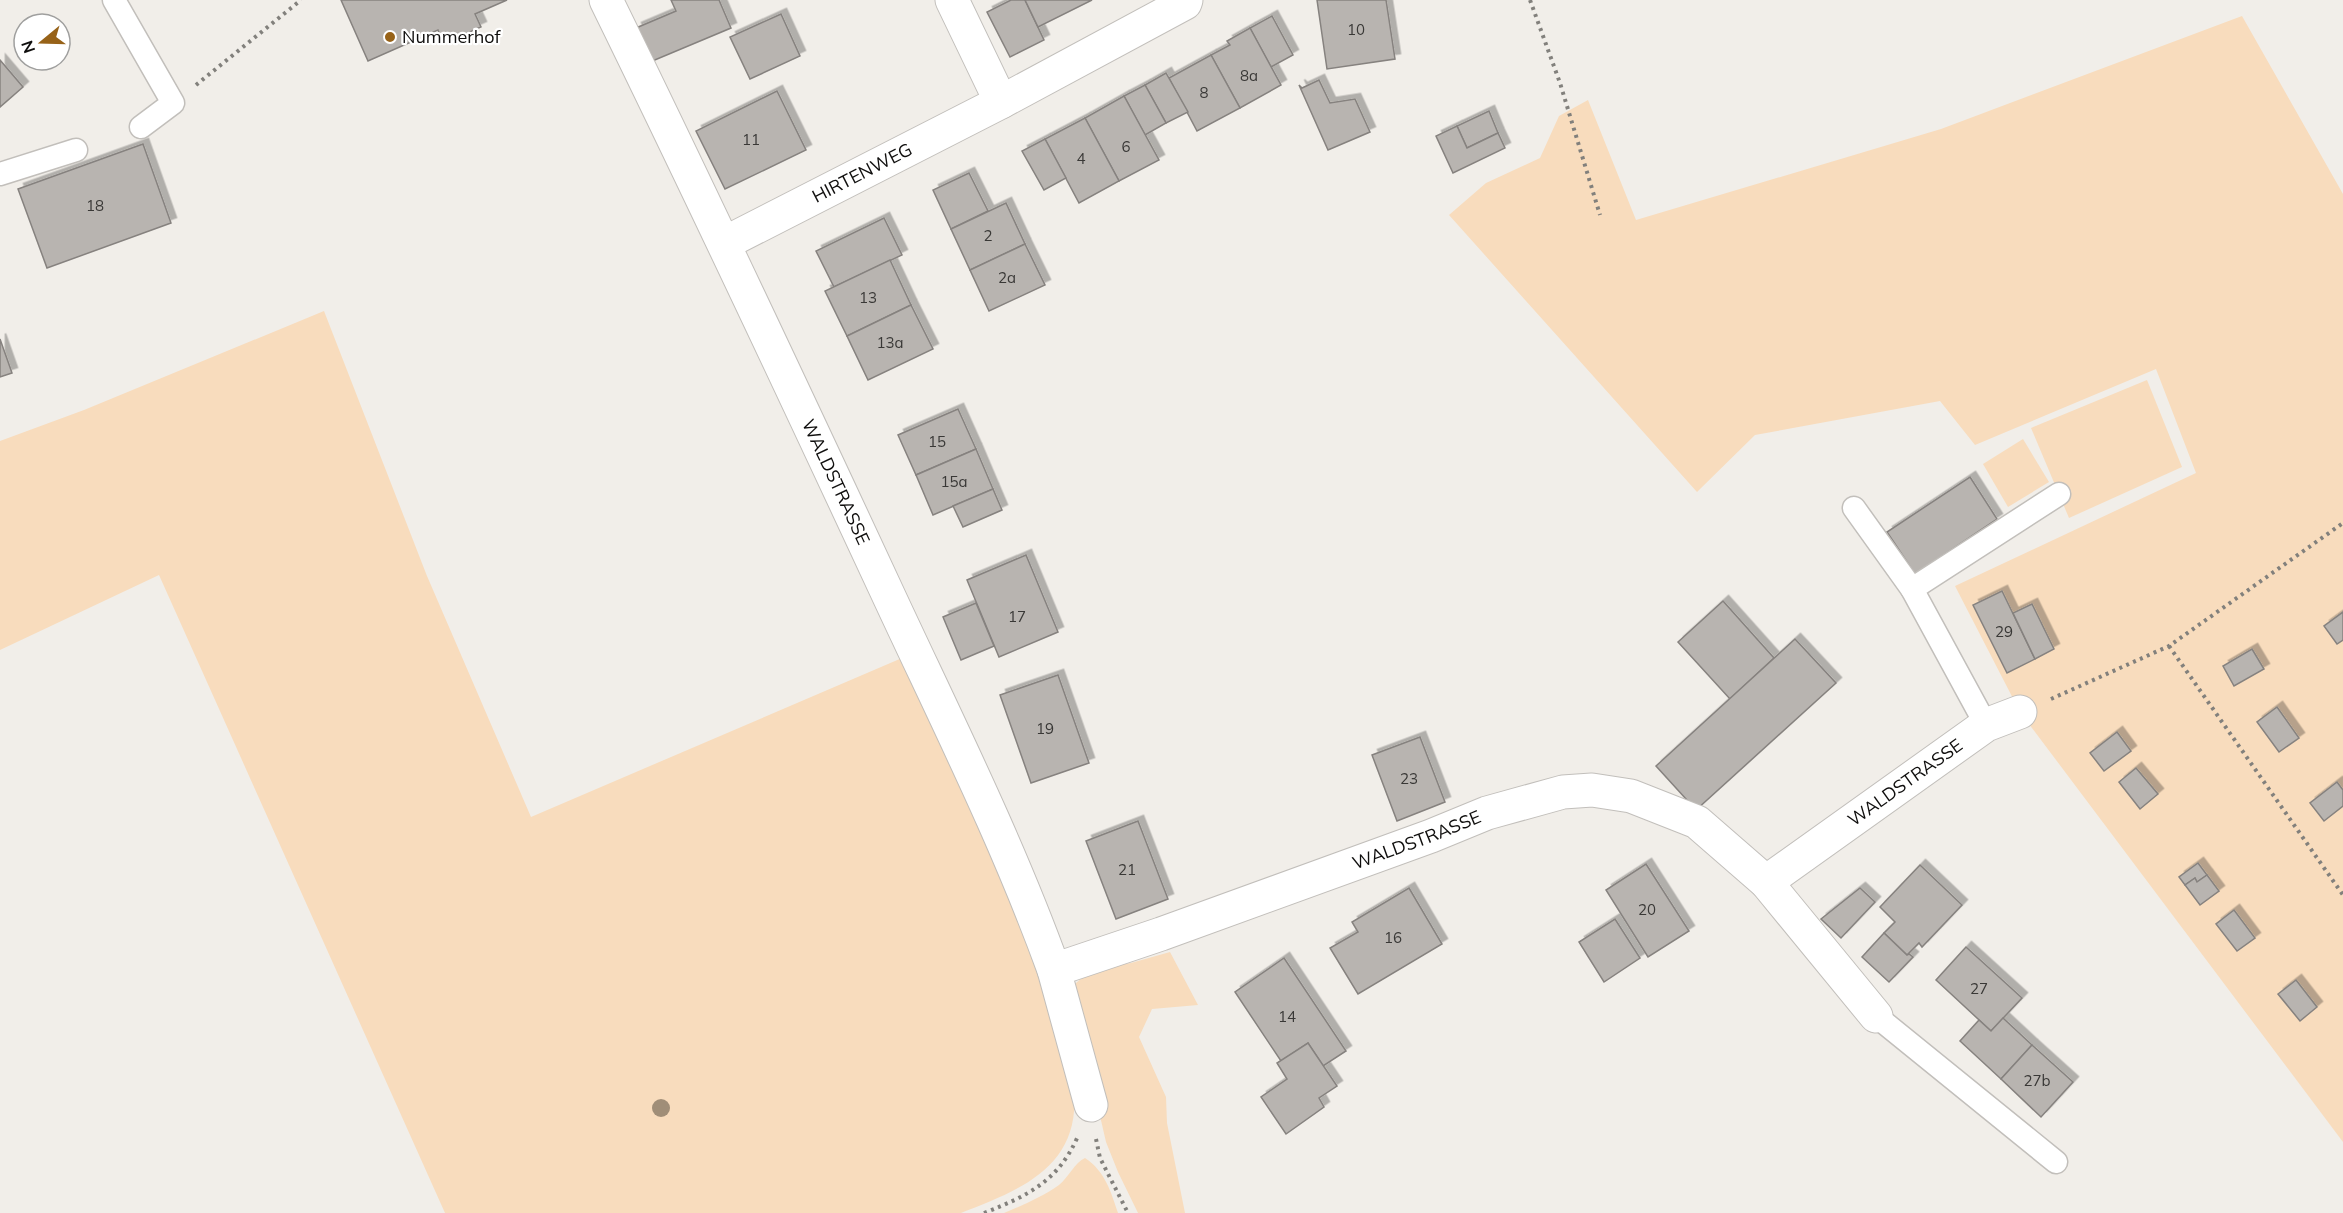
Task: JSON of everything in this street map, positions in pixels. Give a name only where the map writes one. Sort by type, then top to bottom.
[{"type":"street","name":"WALDSTRASSE","points":[[606,0],[725,243],[1024,891],[1054,970],[1091,1105]]},
{"type":"street","points":[[952,0],[1001,102]]},
{"type":"street","name":"HIRTENWEG","points":[[725,243],[1001,102],[1185,3],[1186,0]]},
{"type":"street","name":"WALDSTRASSE","points":[[1766,882],[1986,725],[2020,712]]},
{"type":"street","name":"WALDSTRASSE","points":[[1054,970],[1161,934],[1431,836],[1487,813],[1563,792],[1592,790],[1631,796],[1697,822],[1766,882],[1876,1016]]},
{"type":"lane","points":[[114,0],[173,103],[141,127]]},
{"type":"lane","points":[[0,174],[76,150]]},
{"type":"lane","points":[[1912,590],[2059,494]]},
{"type":"lane","points":[[1854,508],[1912,590],[1986,725]]},
{"type":"lane","points":[[1876,1016],[2056,1162]]},
{"type":"path","points":[[173,103],[301,0]]},
{"type":"path","points":[[1530,0],[1560,83],[1600,214]]},
{"type":"path","points":[[2020,712],[2169,646],[2343,523]]},
{"type":"path","points":[[2169,646],[2343,896]]},
{"type":"path","points":[[984,1213],[1015,1201],[1049,1180],[1072,1149],[1091,1105]]},
{"type":"path","points":[[1091,1105],[1100,1158],[1128,1213]]},
{"type":"shaded area","points":[[2242,16],[2343,194],[2343,1142],[2020,712],[1955,586],[2196,473],[2156,369],[1975,445],[1940,401],[1755,435],[1697,492],[1449,215],[1486,183],[1540,158],[1559,116],[1588,100],[1636,220],[1941,129]]},
{"type":"shaded area","points":[[324,311],[427,576],[531,817],[902,658],[1031,942],[1074,1092],[1073,1118],[1067,1139],[1056,1157],[1042,1172],[1004,1195],[961,1213],[445,1213],[159,575],[0,650],[0,441],[84,410]]},
{"type":"shaded area","points":[[2147,380],[2182,467],[2069,518],[2031,428]]},
{"type":"shaded area","points":[[2023,439],[2049,482],[2008,507],[1983,464]]},
{"type":"shaded area","points":[[1170,952],[1198,1005],[1152,1009],[1139,1037],[1166,1097],[1167,1123],[1185,1213],[1138,1213],[1106,1142],[1071,990],[1093,969],[1131,963]]},
{"type":"shaded area","points":[[1085,1158],[1098,1169],[1110,1190],[1118,1213],[1004,1213],[1059,1185]]},
{"type":"building","name":"Nummerhof","points":[[341,0],[507,0],[475,14],[481,27],[443,44],[438,30],[368,61]]},
{"type":"building","points":[[671,0],[719,0],[731,28],[650,62],[636,28],[676,11]]},
{"type":"building","points":[[1011,0],[1025,0],[1044,40],[1010,57],[987,12]]},
{"type":"building","points":[[1025,0],[1092,0],[1038,27]]},
{"type":"building","points":[[1317,0],[1386,0],[1395,59],[1327,69]]},
{"type":"building","points":[[781,14],[800,56],[750,79],[730,37]]},
{"type":"building","points":[[1272,16],[1293,55],[1271,67],[1250,28]]},
{"type":"building","points":[[1250,28],[1281,85],[1240,108],[1211,55],[1230,45],[1227,41]]},
{"type":"building","points":[[1211,55],[1240,108],[1197,131],[1169,78]]},
{"type":"building","points":[[0,60],[23,87],[0,107]]},
{"type":"building","points":[[1166,73],[1188,112],[1166,123],[1145,85]]},
{"type":"building","points":[[1319,80],[1330,103],[1355,99],[1370,132],[1328,150],[1299,85],[1302,88]]},
{"type":"building","points":[[1145,85],[1166,123],[1145,135],[1124,96]]},
{"type":"building","points":[[777,91],[806,150],[725,189],[696,131]]},
{"type":"building","points":[[1124,96],[1159,160],[1119,181],[1085,118]]},
{"type":"building","points":[[1489,111],[1498,133],[1467,148],[1457,126]]},
{"type":"building","points":[[1085,118],[1119,181],[1079,203],[1045,139]]},
{"type":"building","points":[[1457,126],[1467,148],[1498,133],[1505,148],[1453,173],[1436,136]]},
{"type":"building","points":[[1045,139],[1066,178],[1044,190],[1022,151]]},
{"type":"building","points":[[143,144],[171,223],[47,268],[18,189]]},
{"type":"building","points":[[969,173],[988,211],[951,229],[933,190]]},
{"type":"building","points":[[1006,203],[1025,244],[970,270],[951,229]]},
{"type":"building","points":[[884,218],[902,255],[834,287],[816,251]]},
{"type":"building","points":[[1025,244],[1045,285],[989,311],[970,270]]},
{"type":"building","points":[[890,260],[911,305],[847,336],[825,291]]},
{"type":"building","points":[[911,305],[933,349],[868,380],[847,336]]},
{"type":"building","points":[[0,339],[12,373],[0,377]]},
{"type":"building","points":[[958,409],[976,449],[916,475],[898,435]]},
{"type":"building","points":[[976,449],[993,489],[933,515],[916,475]]},
{"type":"building","points":[[1970,477],[1997,519],[1915,574],[1887,532]]},
{"type":"building","points":[[993,489],[1002,510],[963,527],[953,506]]},
{"type":"building","points":[[1026,555],[1058,632],[999,657],[967,580]]},
{"type":"building","points":[[2002,591],[2035,659],[2007,673],[1973,605]]},
{"type":"building","points":[[1723,601],[1774,658],[1730,699],[1678,642]]},
{"type":"building","points":[[976,603],[994,646],[961,660],[943,617]]},
{"type":"building","points":[[2032,604],[2054,649],[2035,659],[2013,613]]},
{"type":"building","points":[[2343,612],[2343,640],[2337,644],[2324,626]]},
{"type":"building","points":[[1795,639],[1836,683],[1696,810],[1656,766]]},
{"type":"building","points":[[2252,649],[2264,669],[2234,686],[2223,666]]},
{"type":"building","points":[[1058,675],[1089,763],[1031,783],[1000,695]]},
{"type":"building","points":[[2277,707],[2299,738],[2279,752],[2257,722]]},
{"type":"building","points":[[2117,732],[2131,751],[2104,771],[2090,753]]},
{"type":"building","points":[[1420,737],[1445,802],[1397,821],[1372,755]]},
{"type":"building","points":[[2136,768],[2158,794],[2140,809],[2119,782]]},
{"type":"building","points":[[2337,782],[2343,790],[2343,806],[2324,821],[2310,803]]},
{"type":"building","points":[[1138,821],[1168,899],[1116,919],[1086,841]]},
{"type":"building","points":[[2198,863],[2207,875],[2197,882],[2195,878],[2185,885],[2179,877]]},
{"type":"building","points":[[1646,864],[1689,931],[1648,957],[1606,890]]},
{"type":"building","points":[[1920,865],[1962,905],[1922,947],[1919,943],[1907,955],[1884,933],[1895,922],[1880,907]]},
{"type":"building","points":[[2207,875],[2219,891],[2200,905],[2185,885],[2195,878],[2197,882]]},
{"type":"building","points":[[1409,888],[1442,944],[1358,994],[1330,948],[1358,932],[1352,922]]},
{"type":"building","points":[[1860,888],[1875,902],[1841,938],[1821,919]]},
{"type":"building","points":[[2234,910],[2255,938],[2237,951],[2216,924]]},
{"type":"building","points":[[1615,919],[1640,958],[1604,982],[1579,942]]},
{"type":"building","points":[[1884,933],[1907,955],[1913,957],[1889,982],[1862,957]]},
{"type":"building","points":[[1966,947],[2022,998],[1991,1031],[1936,980]]},
{"type":"building","points":[[1284,958],[1346,1051],[1323,1066],[1308,1043],[1281,1061],[1235,992]]},
{"type":"building","points":[[2296,980],[2317,1007],[2300,1021],[2278,994]]},
{"type":"building","points":[[2003,1018],[2032,1045],[2001,1079],[1960,1041],[1979,1020],[1991,1031]]},
{"type":"building","points":[[1308,1043],[1337,1086],[1319,1098],[1324,1107],[1286,1134],[1261,1097],[1287,1079],[1277,1063]]},
{"type":"building","points":[[2032,1045],[2073,1082],[2041,1117],[2001,1079]]},
{"type":"place","name":"Nummerhof","points":[[390,37]]}]
